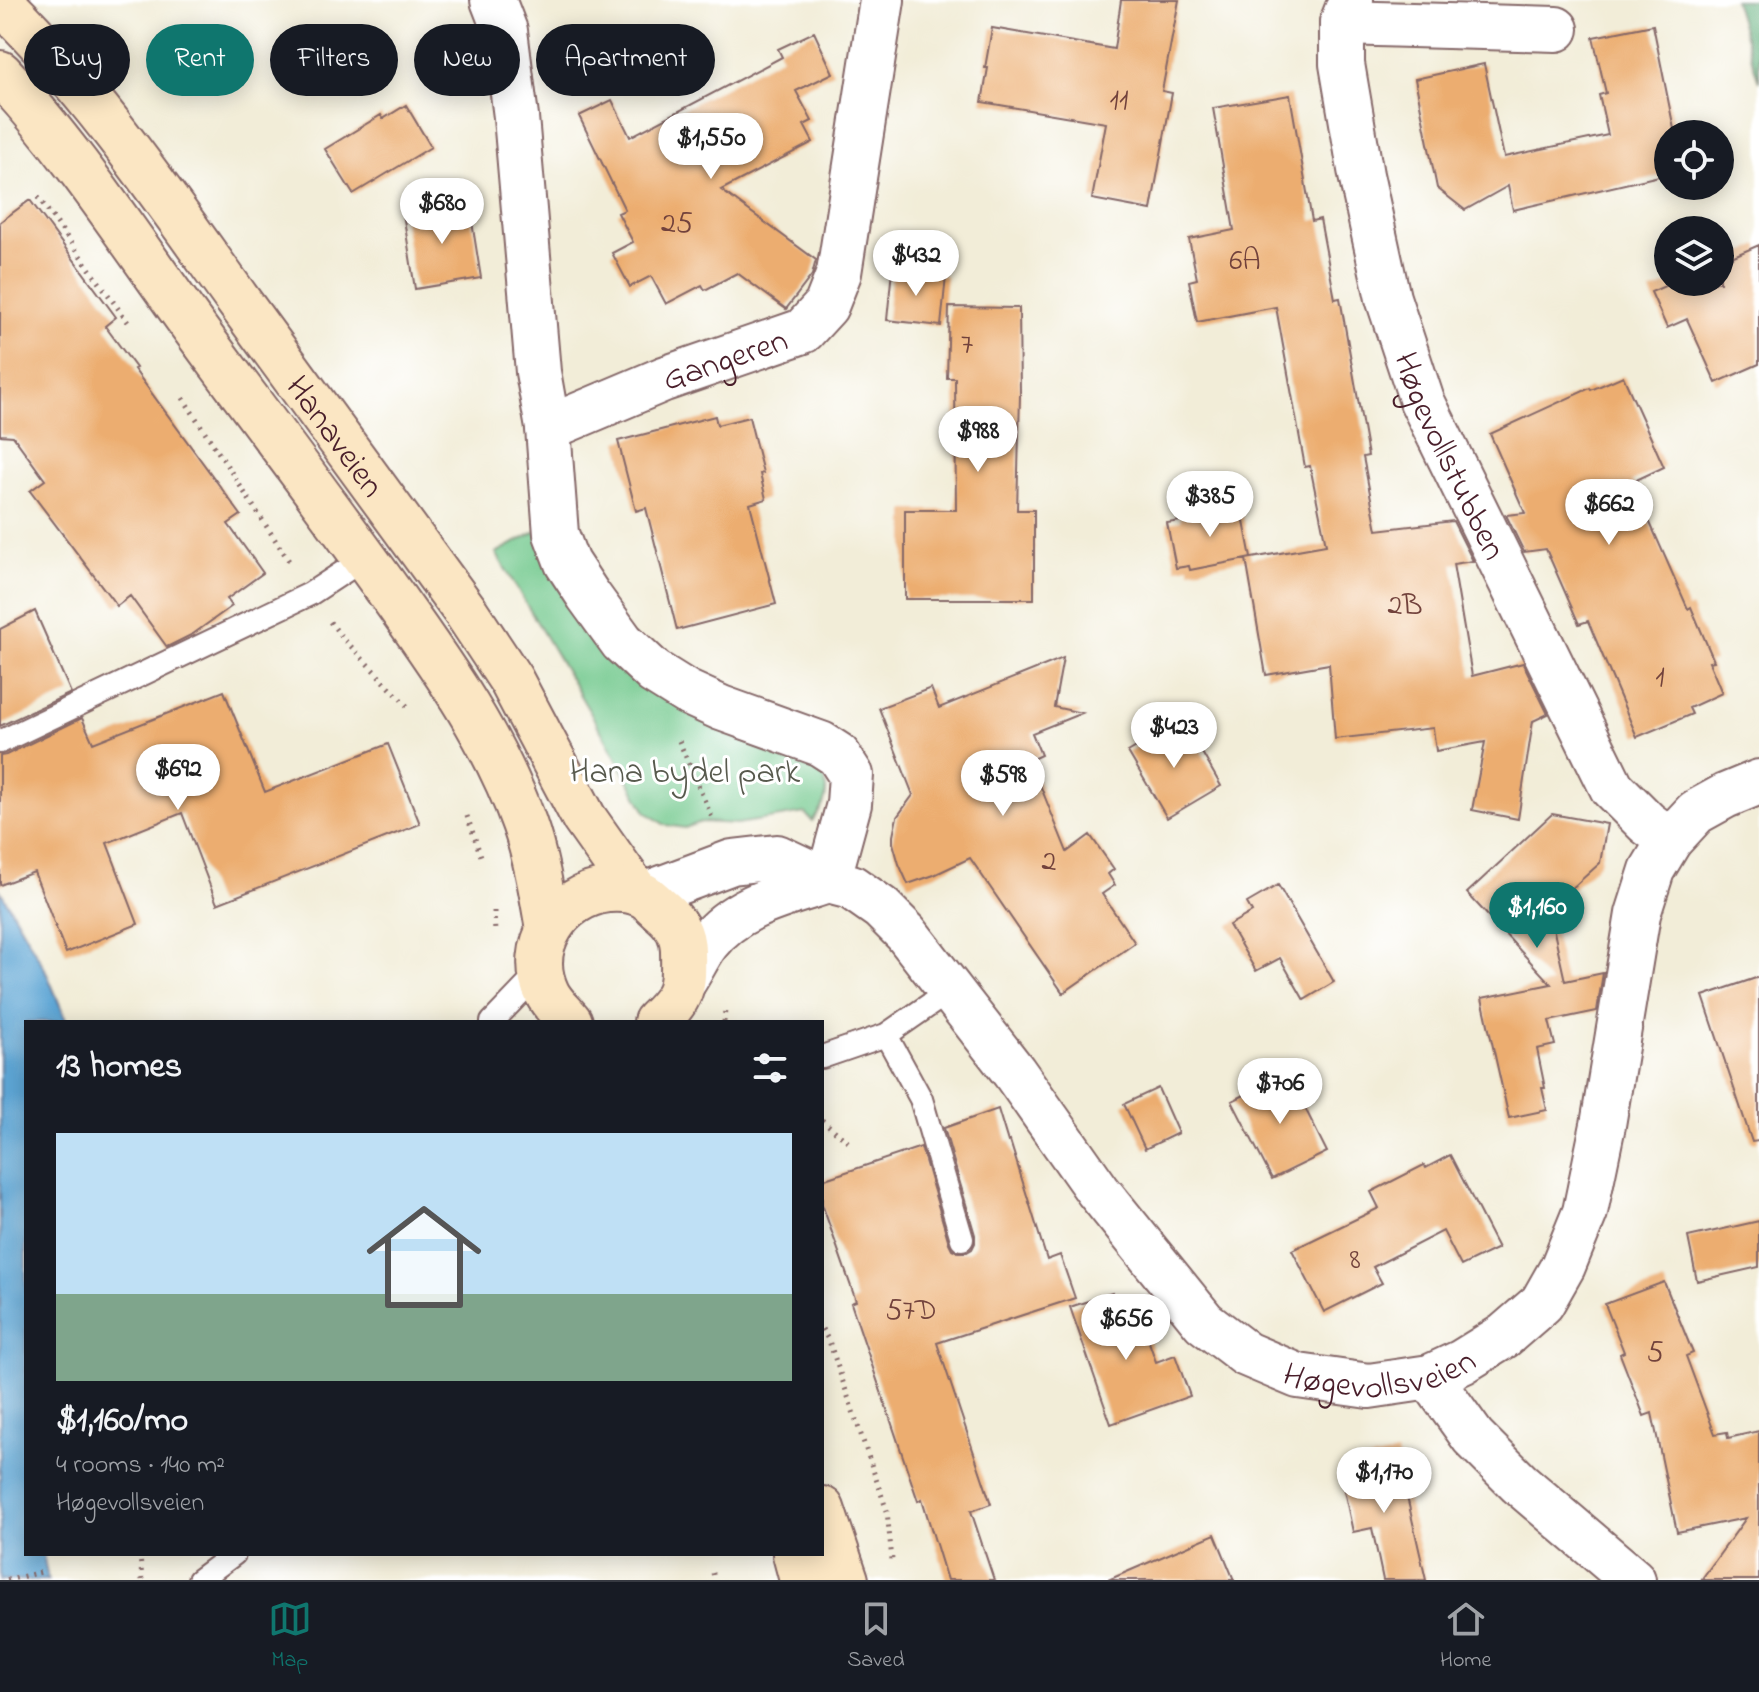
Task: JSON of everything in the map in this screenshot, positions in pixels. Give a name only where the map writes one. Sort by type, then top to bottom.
[{"type":"main road","name":"Hanaveien","points":[[0,1],[65,70],[118,136],[466,612],[511,680],[584,818],[640,894],[674,921],[683,939],[677,1003]]},
{"type":"main road","name":"Hanaveien","points":[[0,73],[66,152],[365,558],[473,714],[503,771],[525,825],[538,873],[548,995],[568,1020]]},
{"type":"main road","points":[[544,950],[560,913],[576,899],[617,889],[640,894]]},
{"type":"main road","points":[[824,1515],[846,1580]]},
{"type":"main road","points":[[796,1556],[802,1580]]},
{"type":"street","points":[[493,0],[505,31],[516,117],[538,372],[548,428],[556,534],[567,563],[622,642],[654,672],[710,703],[821,744],[838,755],[851,775],[849,804],[828,881],[755,905],[731,919],[707,942],[677,1003]]},
{"type":"street","name":"Gangeren","points":[[548,428],[664,379],[803,331],[826,306],[839,273],[882,0]]},
{"type":"street","name":"Høgevollstubben","points":[[1556,29],[1347,11],[1342,64],[1361,175],[1388,298],[1422,401],[1612,788],[1647,823],[1670,840]]},
{"type":"street","name":"Høgevollsveien","points":[[640,894],[732,862],[777,857],[828,881],[851,887],[906,933],[1014,1072],[1098,1191],[1204,1322],[1246,1354],[1298,1376],[1369,1386],[1430,1377],[1462,1362],[1504,1336],[1542,1303],[1563,1266],[1585,1212],[1603,1125],[1638,914],[1652,870],[1670,840],[1696,812],[1759,782]]},
{"type":"street","points":[[1430,1377],[1473,1437],[1519,1483],[1633,1580]]},
{"type":"lane","points":[[0,742],[310,594],[365,558]]},
{"type":"lane","points":[[493,1020],[544,950]]},
{"type":"lane","points":[[824,1056],[886,1035],[951,990]]},
{"type":"lane","points":[[886,1035],[921,1099],[962,1239]]},
{"type":"lane","points":[[199,1580],[231,1556]]},
{"type":"path","points":[[654,672],[663,706],[717,829]]},
{"type":"path","points":[[724,1020],[726,998]]},
{"type":"path","points":[[824,1122],[849,1143]]},
{"type":"path","points":[[824,1332],[887,1511],[892,1565]]},
{"type":"path","points":[[140,1556],[142,1580]]},
{"type":"path","points":[[7,1580],[46,1571]]},
{"type":"path","points":[[713,1573],[715,1580]]},
{"type":"green space","points":[[1734,0],[1759,0],[1759,82]]},
{"type":"green space","name":"Hana bydel park","points":[[537,531],[560,584],[823,774],[825,799],[812,821],[805,813],[737,824],[701,822],[685,828],[665,825],[646,812],[496,553]]},
{"type":"water","points":[[0,890],[45,969],[66,1020],[24,1020],[24,1556],[43,1556],[48,1580],[0,1580]]},
{"type":"building","points":[[1121,0],[1179,0],[1162,91],[1172,93],[1151,210],[1092,199],[1106,123],[982,102],[992,28],[1114,49]]},
{"type":"building","points":[[1653,25],[1672,120],[1654,120],[1654,177],[1513,210],[1508,186],[1465,210],[1437,188],[1415,79],[1484,64],[1504,157],[1608,135],[1599,95],[1606,93],[1593,37]]},
{"type":"building","points":[[814,32],[833,73],[796,91],[812,121],[804,125],[813,142],[721,190],[816,260],[812,275],[786,309],[737,273],[705,290],[702,285],[666,304],[651,276],[630,287],[612,253],[633,242],[618,213],[625,210],[579,116],[612,100],[630,137],[708,96],[715,96],[715,92],[782,57],[778,49]]},
{"type":"building","points":[[1290,95],[1312,221],[1320,219],[1335,299],[1340,298],[1368,456],[1363,457],[1377,530],[1453,521],[1473,561],[1453,564],[1472,676],[1523,663],[1548,714],[1533,721],[1518,819],[1472,810],[1485,742],[1436,751],[1433,728],[1335,739],[1329,664],[1266,675],[1246,559],[1326,545],[1310,466],[1305,467],[1276,307],[1197,322],[1189,281],[1197,279],[1189,239],[1234,230],[1213,108]]},
{"type":"building","points":[[406,105],[431,147],[353,194],[325,149],[381,115],[383,119]]},
{"type":"building","points":[[30,200],[116,317],[105,326],[241,515],[228,524],[263,573],[227,599],[232,606],[193,634],[167,647],[130,596],[117,606],[30,491],[45,480],[13,436],[0,435],[0,222]]},
{"type":"building","points":[[469,203],[481,278],[415,289],[403,213]]},
{"type":"building","points":[[1759,245],[1759,364],[1716,383],[1687,319],[1667,328],[1651,292],[1654,291],[1654,296],[1734,296],[1734,256]]},
{"type":"building","points":[[892,270],[946,276],[941,326],[887,320]]},
{"type":"building","points":[[949,307],[1019,308],[1017,510],[1034,510],[1034,599],[905,599],[905,510],[956,510],[955,378],[947,378]]},
{"type":"building","points":[[1623,376],[1664,467],[1632,482],[1688,609],[1691,607],[1714,661],[1709,662],[1722,693],[1689,708],[1692,714],[1637,737],[1588,621],[1579,624],[1546,549],[1524,552],[1506,515],[1525,513],[1490,434]]},
{"type":"building","points":[[715,416],[717,425],[749,417],[766,499],[750,504],[776,604],[677,630],[646,508],[636,511],[618,441]]},
{"type":"building","points":[[1241,506],[1251,558],[1190,570],[1189,566],[1176,568],[1167,523],[1181,521],[1180,517]]},
{"type":"building","points":[[35,611],[71,693],[0,726],[0,629]]},
{"type":"building","points":[[1063,658],[1054,707],[1082,713],[1032,733],[1041,755],[1030,760],[1067,852],[1090,835],[1114,869],[1108,874],[1115,885],[1102,894],[1135,943],[1063,993],[970,858],[908,884],[899,864],[893,836],[897,817],[913,795],[879,708],[931,688],[939,708]]},
{"type":"building","points":[[224,691],[265,792],[388,744],[420,824],[217,904],[182,813],[107,843],[138,924],[66,953],[34,872],[0,885],[0,756],[82,718],[93,743]]},
{"type":"building","points":[[1165,730],[1192,735],[1221,786],[1167,818],[1128,752]]},
{"type":"building","points":[[1552,814],[1607,824],[1600,863],[1549,909],[1565,981],[1603,973],[1597,1011],[1549,1021],[1555,1045],[1537,1049],[1547,1110],[1509,1118],[1482,998],[1551,984],[1467,893]]},
{"type":"building","points":[[1278,885],[1334,982],[1304,1000],[1280,958],[1256,971],[1229,925],[1252,912],[1247,903]]},
{"type":"building","points":[[1759,977],[1759,1141],[1752,1142],[1703,996]]},
{"type":"building","points":[[1288,1074],[1327,1152],[1272,1179],[1232,1101]]},
{"type":"building","points":[[1158,1088],[1178,1133],[1145,1149],[1124,1104]]},
{"type":"building","points":[[998,1109],[1047,1260],[1060,1255],[1075,1298],[937,1343],[991,1504],[971,1511],[994,1580],[947,1580],[922,1499],[918,1501],[851,1303],[856,1301],[824,1210],[824,1179],[921,1147],[952,1249],[967,1252],[972,1249],[975,1235],[944,1128]]},
{"type":"building","points":[[1450,1155],[1498,1248],[1461,1266],[1443,1231],[1373,1267],[1382,1283],[1324,1312],[1292,1250],[1379,1208],[1371,1192]]},
{"type":"building","points":[[1759,1221],[1759,1267],[1697,1281],[1688,1237]]},
{"type":"building","points":[[1664,1282],[1693,1353],[1686,1356],[1715,1434],[1727,1432],[1728,1438],[1759,1431],[1759,1580],[1701,1580],[1746,1518],[1677,1532],[1652,1413],[1644,1416],[1620,1354],[1624,1352],[1605,1304]]},
{"type":"building","points":[[1112,1293],[1124,1328],[1142,1322],[1156,1362],[1175,1355],[1190,1396],[1111,1424],[1070,1307]]},
{"type":"building","points":[[1397,1453],[1426,1580],[1383,1580],[1372,1528],[1353,1532],[1339,1467]]},
{"type":"building","points":[[1215,1534],[1234,1580],[1108,1580]]}]
